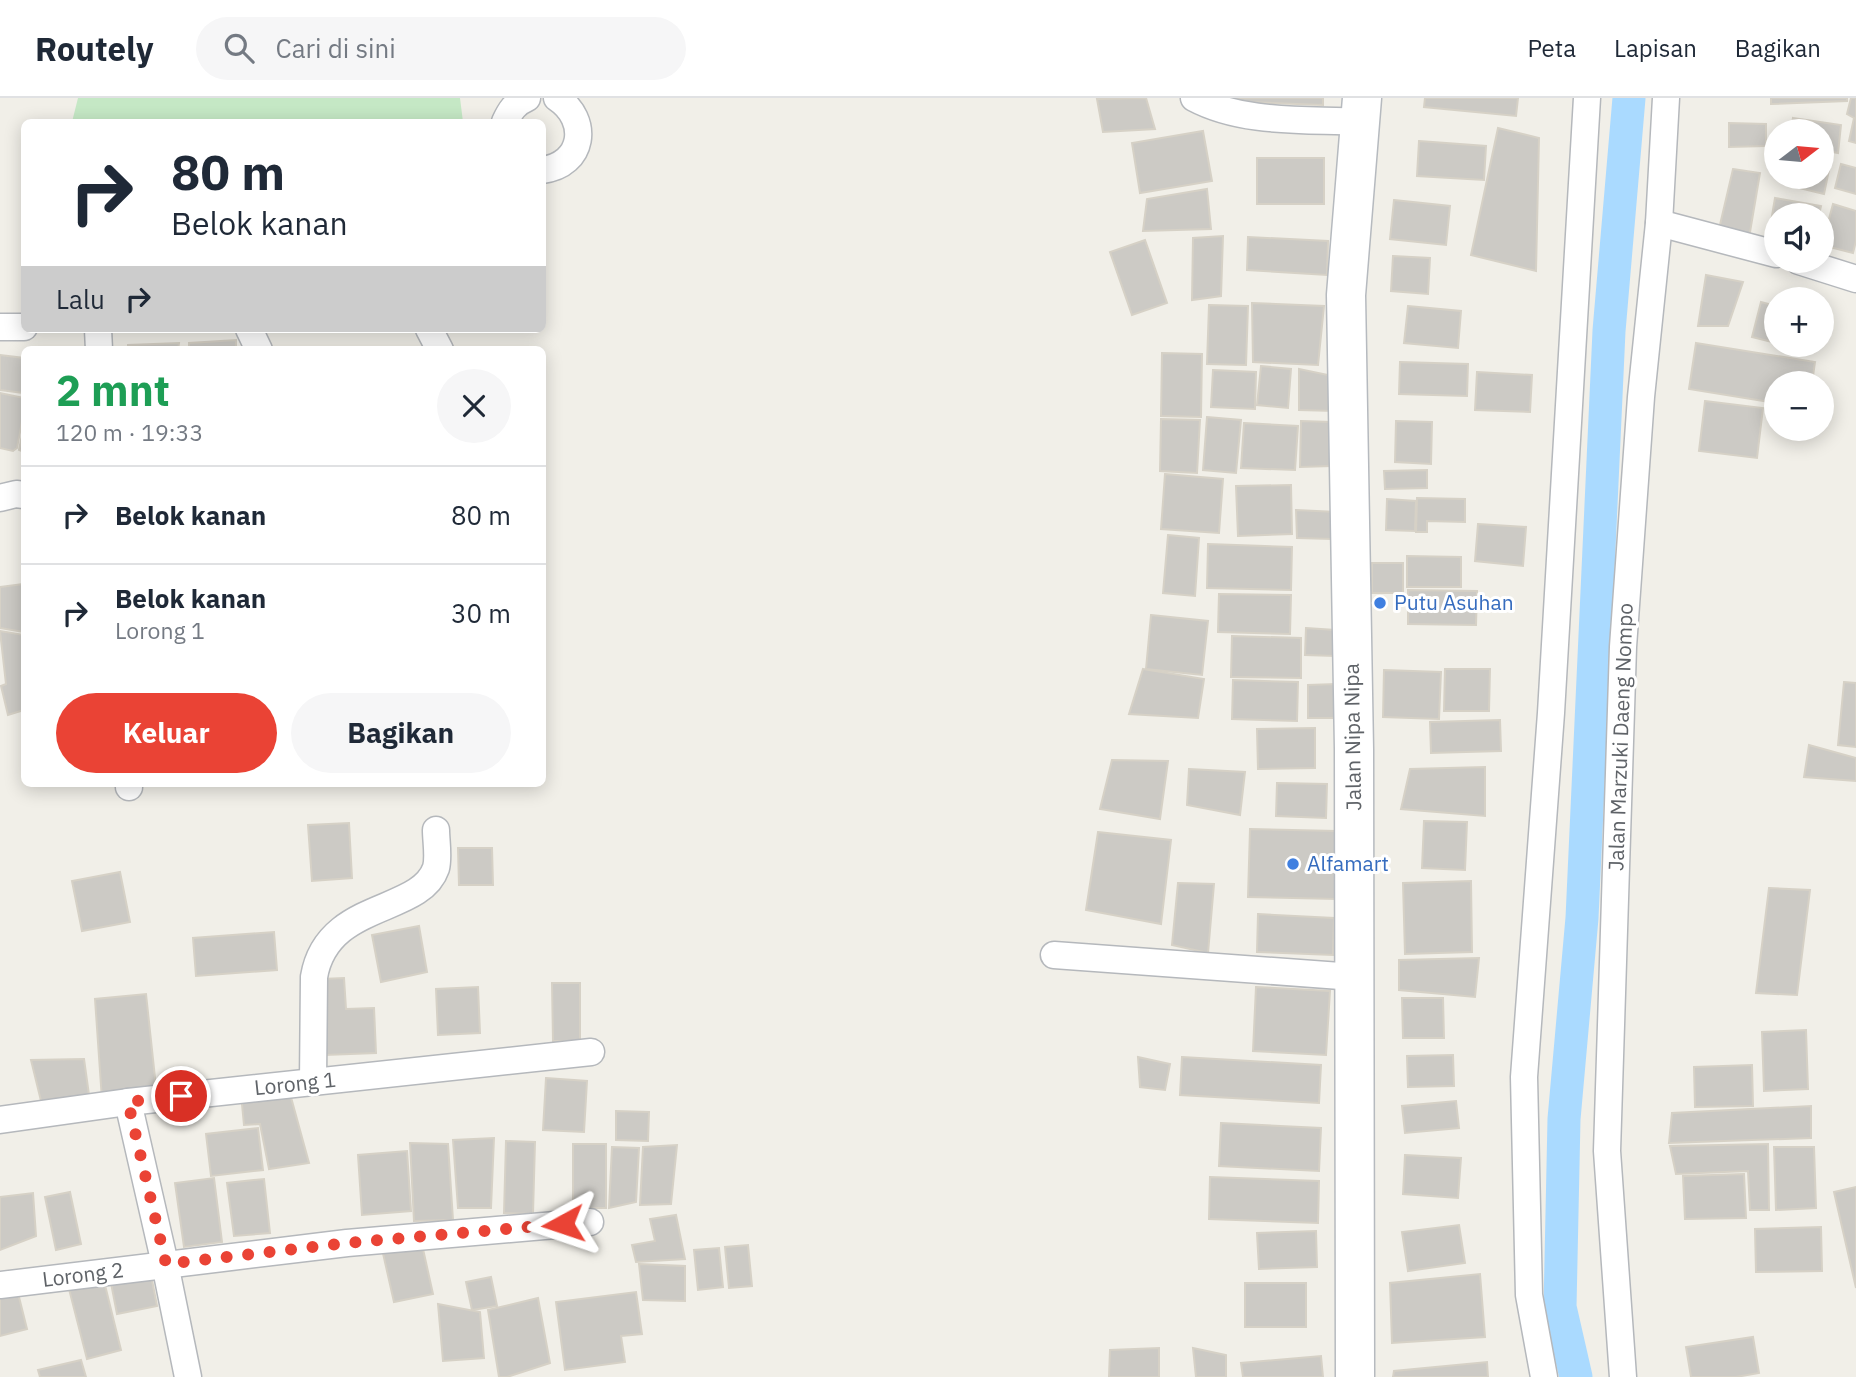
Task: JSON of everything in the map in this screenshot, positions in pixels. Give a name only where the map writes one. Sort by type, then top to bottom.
[{"type":"street","points":[[546,169],[563,164],[578,142],[576,117],[568,105],[557,98]]},
{"type":"street","points":[[1194,98],[1216,109],[1250,116],[1361,110]]},
{"type":"street","points":[[1544,1377],[1529,1295],[1524,1077],[1551,713],[1587,98]]},
{"type":"street","name":"Jalan Marzuki Daeng Nompo","points":[[1623,1377],[1608,1138],[1623,647],[1641,397],[1659,223],[1666,98]]},
{"type":"street","name":"Jalan Nipa Nipa","points":[[1355,1377],[1354,749],[1346,295],[1361,110]]},
{"type":"street","points":[[1659,223],[1764,251]]},
{"type":"street","points":[[1834,272],[1856,279]]},
{"type":"street","points":[[0,327],[21,327]]},
{"type":"street","points":[[0,498],[21,495]]},
{"type":"street","points":[[313,1082],[314,977],[317,960],[337,933],[361,917],[411,894],[429,881],[437,865],[436,830]]},
{"type":"street","points":[[1054,955],[1354,977]]},
{"type":"street","name":"Lorong 1","points":[[0,1120],[128,1102],[591,1052]]},
{"type":"street","points":[[128,1102],[166,1264],[188,1377]]},
{"type":"street","name":"Lorong 2","points":[[0,1285],[347,1243],[590,1222]]},
{"type":"green space","points":[[78,98],[460,98],[463,119],[73,119]]},
{"type":"building","points":[[1146,98],[1155,129],[1103,132],[1097,99]]},
{"type":"building","points":[[1221,98],[1323,98],[1323,105],[1221,101]]},
{"type":"building","points":[[1425,98],[1518,98],[1516,116],[1424,107]]},
{"type":"building","points":[[1771,98],[1847,98],[1847,101],[1771,104]]},
{"type":"building","points":[[1851,98],[1856,98],[1856,143],[1849,141],[1854,118],[1847,114]]},
{"type":"building","points":[[1729,123],[1764,124],[1764,146],[1729,147]]},
{"type":"building","points":[[1834,124],[1841,125],[1838,153],[1834,152]]},
{"type":"building","points":[[1498,128],[1539,138],[1536,271],[1471,255]]},
{"type":"building","points":[[1203,131],[1212,181],[1140,193],[1132,143]]},
{"type":"building","points":[[1419,141],[1486,146],[1484,180],[1417,176]]},
{"type":"building","points":[[1257,158],[1324,158],[1324,204],[1257,204]]},
{"type":"building","points":[[1841,164],[1856,168],[1856,194],[1835,188]]},
{"type":"building","points":[[1733,169],[1760,173],[1749,238],[1719,229]]},
{"type":"building","points":[[1207,189],[1211,229],[1143,231],[1147,199]]},
{"type":"building","points":[[1804,189],[1825,189],[1824,194]]},
{"type":"building","points":[[1775,198],[1804,203],[1774,203]]},
{"type":"building","points":[[1394,200],[1450,206],[1446,245],[1390,239]]},
{"type":"building","points":[[1834,204],[1856,211],[1856,241],[1853,253],[1834,248]]},
{"type":"building","points":[[1223,236],[1221,296],[1192,300],[1193,238]]},
{"type":"building","points":[[1248,237],[1328,241],[1327,275],[1247,270]]},
{"type":"building","points":[[1145,240],[1167,303],[1132,315],[1110,252]]},
{"type":"building","points":[[1393,256],[1430,258],[1428,294],[1391,291]]},
{"type":"building","points":[[1706,275],[1743,282],[1728,326],[1698,326]]},
{"type":"building","points":[[1761,302],[1764,303],[1764,340],[1752,337]]},
{"type":"building","points":[[1252,303],[1324,306],[1318,365],[1253,362]]},
{"type":"building","points":[[1209,305],[1248,306],[1246,365],[1207,364]]},
{"type":"building","points":[[1408,306],[1461,311],[1458,348],[1404,343]]},
{"type":"building","points":[[236,340],[236,346],[189,346],[189,343]]},
{"type":"building","points":[[179,343],[179,346],[128,345]]},
{"type":"building","points":[[1696,343],[1764,354],[1764,357],[1815,362],[1814,371],[1764,371],[1764,401],[1689,389]]},
{"type":"building","points":[[1162,353],[1202,354],[1201,417],[1161,416]]},
{"type":"building","points":[[0,355],[21,358],[21,393],[0,390]]},
{"type":"building","points":[[1400,362],[1468,364],[1467,396],[1399,394]]},
{"type":"building","points":[[1261,366],[1291,369],[1288,408],[1257,405]]},
{"type":"building","points":[[1299,369],[1333,376],[1335,411],[1299,410]]},
{"type":"building","points":[[1213,370],[1256,372],[1255,409],[1211,407]]},
{"type":"building","points":[[1477,372],[1532,375],[1530,412],[1475,410]]},
{"type":"building","points":[[0,393],[21,397],[21,427],[17,448],[13,451],[0,448]]},
{"type":"building","points":[[1705,401],[1763,408],[1757,458],[1699,451]]},
{"type":"building","points":[[1207,417],[1241,420],[1236,473],[1203,470]]},
{"type":"building","points":[[1161,419],[1200,420],[1197,473],[1160,471]]},
{"type":"building","points":[[1301,421],[1331,422],[1331,466],[1300,467]]},
{"type":"building","points":[[1396,421],[1432,422],[1431,464],[1395,462]]},
{"type":"building","points":[[1244,423],[1298,426],[1295,470],[1241,468]]},
{"type":"building","points":[[1427,470],[1427,488],[1385,489],[1384,471]]},
{"type":"building","points":[[1165,474],[1223,479],[1219,533],[1161,529]]},
{"type":"building","points":[[1291,485],[1292,534],[1238,536],[1236,486]]},
{"type":"building","points":[[1417,498],[1465,499],[1465,522],[1427,521],[1427,532],[1416,532]]},
{"type":"building","points":[[1387,499],[1416,501],[1415,531],[1386,530]]},
{"type":"building","points":[[1296,510],[1336,512],[1332,539],[1297,538]]},
{"type":"building","points":[[1478,524],[1526,527],[1523,566],[1475,561]]},
{"type":"building","points":[[1168,535],[1199,538],[1195,596],[1163,593]]},
{"type":"building","points":[[1208,544],[1292,547],[1291,590],[1207,588]]},
{"type":"building","points":[[1407,556],[1461,557],[1461,587],[1407,587]]},
{"type":"building","points":[[1372,563],[1403,563],[1403,593],[1372,593]]},
{"type":"building","points":[[21,584],[21,632],[0,628],[0,587]]},
{"type":"building","points":[[1408,590],[1477,591],[1476,625],[1408,624]]},
{"type":"building","points":[[1219,594],[1291,595],[1290,634],[1218,632]]},
{"type":"building","points":[[1151,615],[1208,621],[1202,675],[1146,669]]},
{"type":"building","points":[[1306,628],[1335,630],[1335,656],[1305,655]]},
{"type":"building","points":[[0,631],[21,634],[21,711],[8,715],[1,686],[6,684]]},
{"type":"building","points":[[1232,636],[1301,638],[1301,678],[1231,677]]},
{"type":"building","points":[[1143,669],[1204,679],[1198,718],[1129,714]]},
{"type":"building","points":[[1445,669],[1490,669],[1489,711],[1444,711]]},
{"type":"building","points":[[1384,670],[1441,672],[1439,719],[1383,717]]},
{"type":"building","points":[[1233,680],[1298,682],[1297,721],[1232,719]]},
{"type":"building","points":[[1844,682],[1856,683],[1856,747],[1838,745]]},
{"type":"building","points":[[1336,684],[1336,718],[1308,718],[1308,685]]},
{"type":"building","points":[[1500,720],[1501,751],[1431,753],[1430,722]]},
{"type":"building","points":[[1315,728],[1315,768],[1258,769],[1257,729]]},
{"type":"building","points":[[1809,745],[1856,758],[1856,781],[1804,777]]},
{"type":"building","points":[[1112,760],[1168,761],[1160,819],[1100,809]]},
{"type":"building","points":[[1485,767],[1485,816],[1401,809],[1410,769]]},
{"type":"building","points":[[1189,769],[1245,772],[1240,815],[1187,805]]},
{"type":"building","points":[[1277,783],[1327,784],[1326,818],[1276,816]]},
{"type":"building","points":[[1424,821],[1467,822],[1465,870],[1422,868]]},
{"type":"building","points":[[349,823],[352,878],[312,881],[308,825]]},
{"type":"building","name":"Alfamart","points":[[1250,829],[1336,831],[1337,899],[1248,897]]},
{"type":"building","points":[[1098,832],[1171,840],[1161,924],[1086,910]]},
{"type":"building","points":[[458,848],[492,848],[493,885],[459,885]]},
{"type":"building","points":[[120,872],[130,922],[82,931],[72,881]]},
{"type":"building","points":[[1471,881],[1472,952],[1405,954],[1403,883]]},
{"type":"building","points":[[1178,883],[1214,884],[1208,953],[1172,945]]},
{"type":"building","points":[[1769,888],[1810,890],[1797,995],[1756,993]]},
{"type":"building","points":[[1258,914],[1334,918],[1333,955],[1257,952]]},
{"type":"building","points":[[419,926],[427,972],[381,982],[372,935]]},
{"type":"building","points":[[274,932],[277,970],[196,976],[193,938]]},
{"type":"building","points":[[1479,958],[1475,997],[1399,990],[1399,960]]},
{"type":"building","points":[[344,978],[346,1009],[374,1008],[376,1053],[325,1055],[322,979]]},
{"type":"building","points":[[552,983],[580,983],[580,1041],[553,1041]]},
{"type":"building","points":[[478,987],[480,1033],[438,1035],[436,989]]},
{"type":"building","points":[[1256,987],[1330,991],[1326,1055],[1253,1051]]},
{"type":"building","points":[[146,994],[156,1087],[102,1100],[95,999]]},
{"type":"building","points":[[1402,998],[1443,998],[1444,1038],[1403,1038]]},
{"type":"building","points":[[1806,1030],[1808,1089],[1764,1091],[1762,1032]]},
{"type":"building","points":[[1453,1055],[1454,1086],[1408,1087],[1407,1056]]},
{"type":"building","points":[[1138,1057],[1170,1064],[1165,1090],[1140,1087]]},
{"type":"building","points":[[1182,1057],[1321,1065],[1319,1103],[1180,1095]]},
{"type":"building","points":[[84,1059],[89,1095],[41,1101],[31,1060]]},
{"type":"building","points":[[1752,1065],[1753,1106],[1695,1107],[1694,1067]]},
{"type":"building","points":[[546,1078],[587,1081],[584,1132],[543,1130]]},
{"type":"building","points":[[289,1090],[309,1163],[269,1169],[260,1124],[244,1125],[241,1094]]},
{"type":"building","points":[[1456,1101],[1459,1128],[1405,1133],[1402,1106]]},
{"type":"building","points":[[1811,1106],[1811,1138],[1669,1143],[1672,1113]]},
{"type":"building","points":[[616,1111],[649,1112],[648,1141],[616,1140]]},
{"type":"building","points":[[1221,1123],[1321,1128],[1319,1171],[1219,1166]]},
{"type":"building","points":[[258,1128],[263,1170],[211,1176],[206,1134]]},
{"type":"building","points":[[494,1138],[491,1208],[458,1208],[453,1140]]},
{"type":"building","points":[[506,1141],[535,1142],[533,1214],[504,1213]]},
{"type":"building","points":[[410,1143],[448,1144],[453,1220],[414,1221]]},
{"type":"building","points":[[573,1144],[606,1144],[606,1208],[573,1208]]},
{"type":"building","points":[[1768,1144],[1769,1210],[1750,1210],[1748,1171],[1676,1174],[1670,1146]]},
{"type":"building","points":[[677,1145],[671,1204],[640,1205],[643,1147]]},
{"type":"building","points":[[612,1147],[639,1148],[636,1202],[609,1208]]},
{"type":"building","points":[[1774,1147],[1814,1147],[1816,1208],[1776,1210]]},
{"type":"building","points":[[407,1151],[411,1211],[362,1215],[358,1155]]},
{"type":"building","points":[[1405,1155],[1461,1158],[1458,1198],[1403,1194]]},
{"type":"building","points":[[1744,1174],[1746,1218],[1685,1219],[1683,1176]]},
{"type":"building","points":[[1210,1177],[1319,1181],[1318,1223],[1209,1219]]},
{"type":"building","points":[[214,1178],[222,1242],[184,1247],[175,1183]]},
{"type":"building","points":[[264,1179],[270,1233],[234,1236],[227,1183]]},
{"type":"building","points":[[1856,1187],[1856,1288],[1834,1192]]},
{"type":"building","points":[[70,1192],[81,1244],[56,1250],[45,1197]]},
{"type":"building","points":[[33,1193],[36,1236],[0,1250],[0,1197]]},
{"type":"building","points":[[676,1215],[685,1259],[636,1262],[632,1245],[655,1241],[650,1219]]},
{"type":"building","points":[[1459,1225],[1465,1263],[1408,1271],[1402,1232]]},
{"type":"building","points":[[1821,1227],[1822,1271],[1756,1272],[1755,1229]]},
{"type":"building","points":[[1316,1231],[1317,1267],[1259,1269],[1257,1233]]},
{"type":"building","points":[[421,1240],[433,1294],[394,1302],[382,1249]]},
{"type":"building","points":[[748,1245],[752,1286],[729,1288],[725,1247]]},
{"type":"building","points":[[719,1248],[723,1287],[698,1290],[694,1250]]},
{"type":"building","points":[[639,1264],[685,1266],[685,1301],[643,1300]]},
{"type":"building","points":[[1480,1274],[1485,1337],[1392,1343],[1390,1283]]},
{"type":"building","points":[[151,1275],[157,1306],[117,1314],[111,1283]]},
{"type":"building","points":[[491,1277],[497,1306],[472,1310],[466,1282]]},
{"type":"building","points":[[104,1281],[121,1350],[87,1359],[69,1289]]},
{"type":"building","points":[[1245,1283],[1306,1283],[1306,1327],[1245,1327]]},
{"type":"building","points":[[636,1292],[642,1334],[621,1336],[625,1362],[565,1370],[556,1302]]},
{"type":"building","points":[[18,1293],[27,1329],[0,1336],[0,1298]]},
{"type":"building","points":[[538,1298],[550,1363],[507,1377],[499,1377],[488,1310]]},
{"type":"building","points":[[438,1304],[480,1312],[484,1358],[443,1361]]},
{"type":"building","points":[[1753,1337],[1759,1373],[1736,1377],[1691,1377],[1686,1347]]},
{"type":"building","points":[[1159,1348],[1159,1377],[1109,1377],[1110,1350]]},
{"type":"building","points":[[1193,1348],[1226,1355],[1226,1377],[1196,1377]]},
{"type":"building","points":[[1321,1356],[1323,1377],[1243,1377],[1241,1363]]},
{"type":"building","points":[[81,1360],[86,1377],[40,1377],[38,1370]]},
{"type":"building","points":[[1487,1362],[1488,1377],[1393,1377],[1394,1371]]},
{"type":"waterway","points":[[1576,1377],[1560,1307],[1564,1119],[1582,918],[1609,331],[1629,98]]},
{"type":"place","name":"Putu Asuhan","points":[[1380,603]]},
{"type":"place","name":"Alfamart","points":[[1293,864]]},
{"type":"route","points":[[181,1096],[128,1102],[166,1264],[347,1243],[563,1224]]}]
